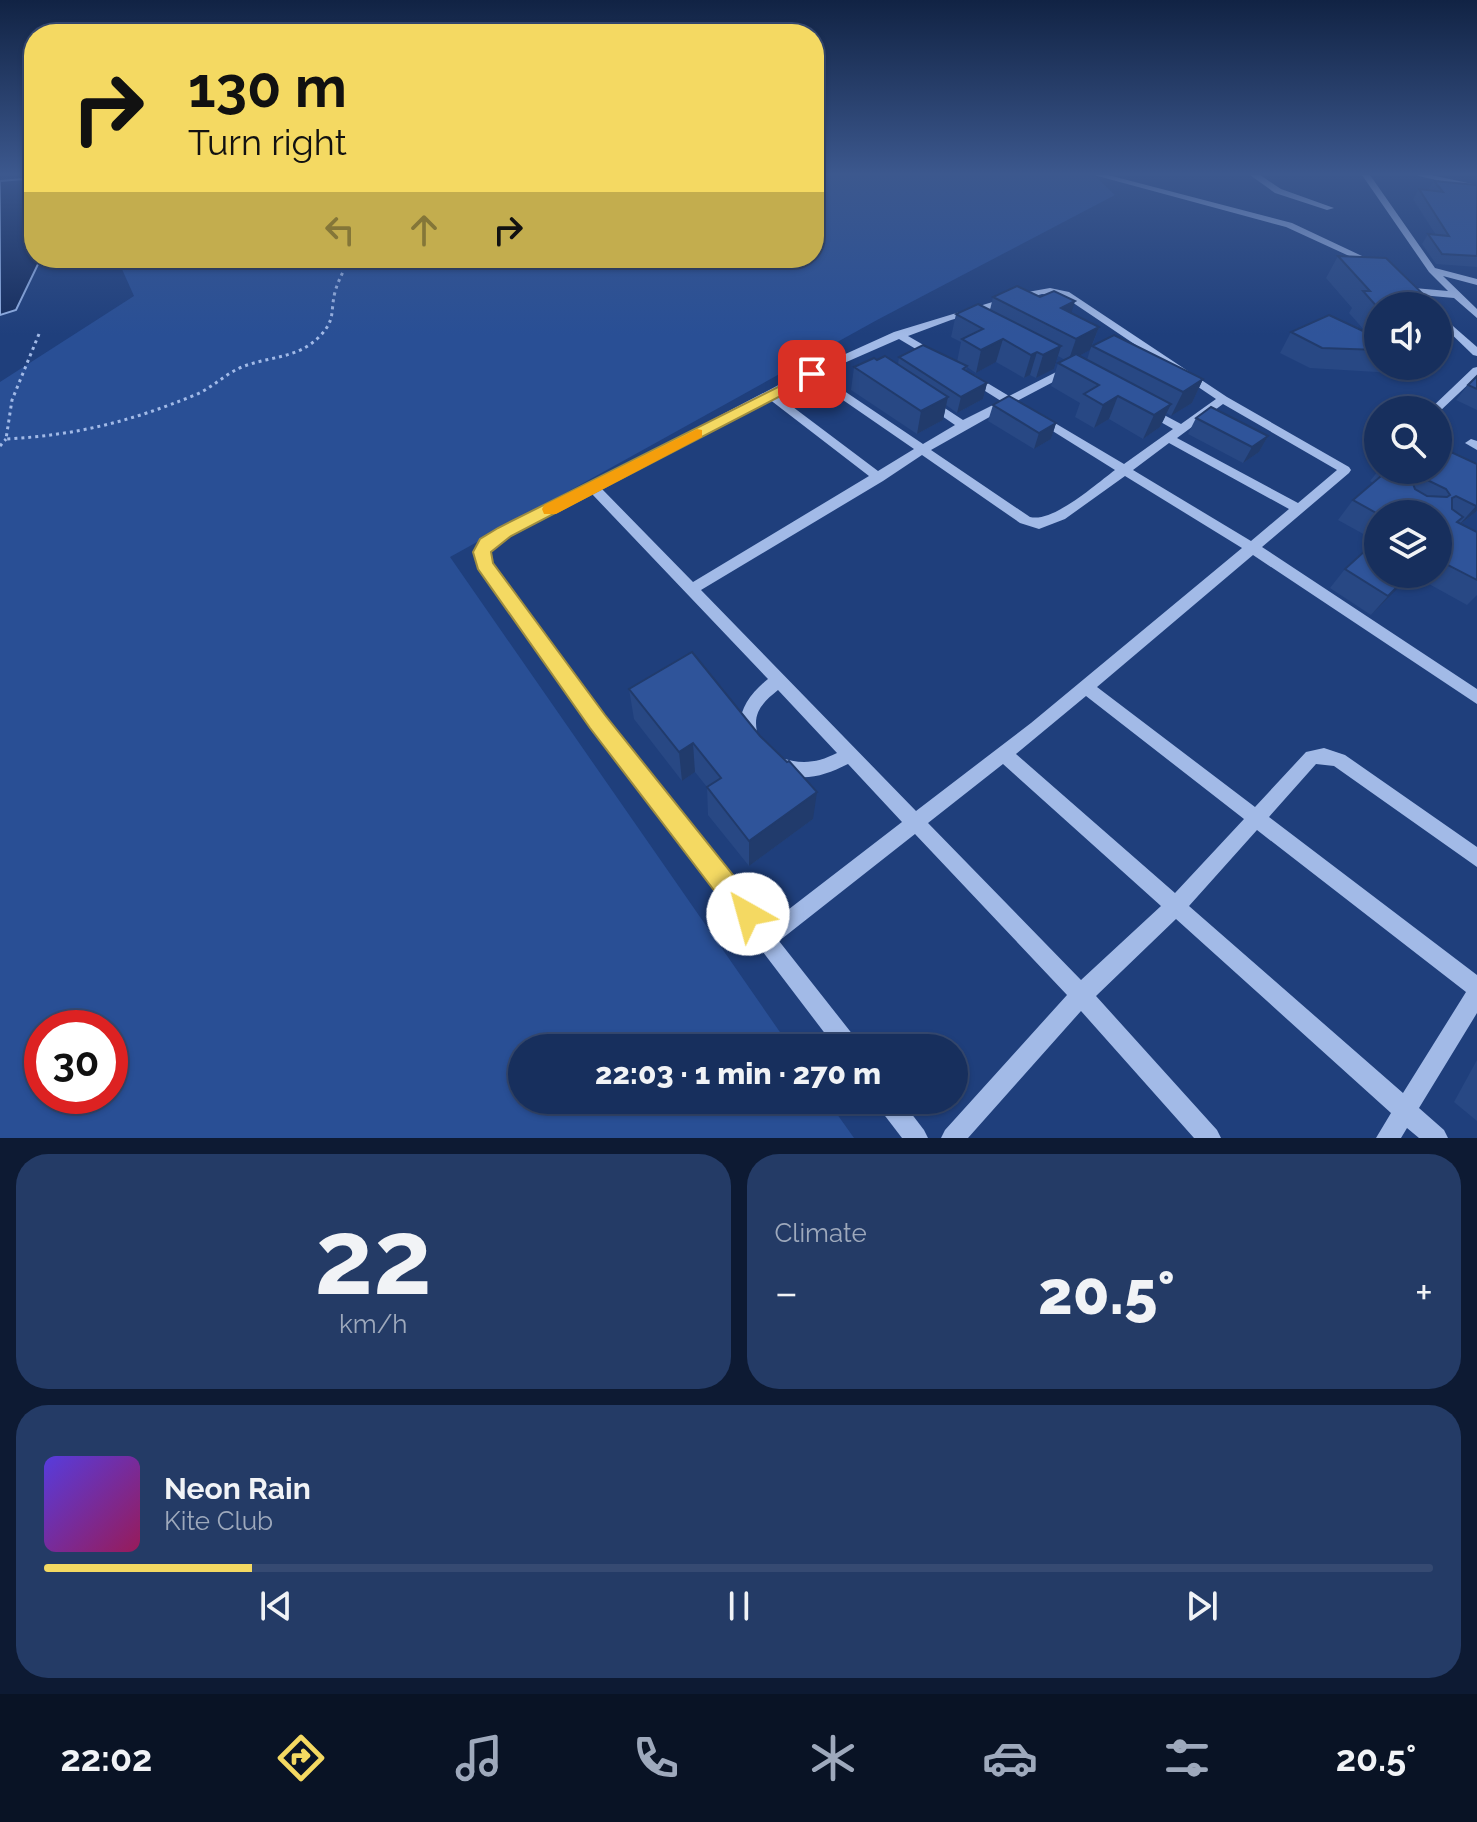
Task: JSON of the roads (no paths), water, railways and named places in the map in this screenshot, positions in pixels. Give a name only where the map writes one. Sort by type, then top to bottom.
[{"type":"street","points":[[1296,228],[1383,269]]},
{"type":"street","points":[[1403,228],[1432,270],[1477,315]]},
{"type":"street","points":[[1432,270],[1477,282]]},
{"type":"street","points":[[1398,279],[1412,291],[1456,295]]},
{"type":"street","points":[[767,938],[1004,754],[1254,549],[1297,508],[1345,470],[1124,340],[1073,298],[1054,291],[1041,291],[898,334],[861,357],[812,374],[486,544],[482,552],[485,565],[597,721],[839,1034]]},
{"type":"street","points":[[1452,329],[1477,353]]},
{"type":"street","points":[[898,334],[1254,549],[1477,697]]},
{"type":"street","points":[[1055,362],[1069,369],[1081,369]]},
{"type":"street","points":[[694,588],[963,425],[1069,369]]},
{"type":"street","points":[[1450,396],[1477,370]]},
{"type":"street","points":[[812,374],[1025,520],[1039,524],[1060,516],[1223,399]]},
{"type":"street","points":[[915,393],[963,425]]},
{"type":"street","points":[[771,395],[879,478]]},
{"type":"street","points":[[1132,402],[1182,429]]},
{"type":"street","points":[[1168,438],[1297,508]]},
{"type":"street","points":[[594,488],[694,588],[914,823],[1081,995],[1209,1138]]},
{"type":"street","points":[[779,680],[756,696],[749,715],[748,733],[758,751],[784,769],[817,771],[850,755]]},
{"type":"street","points":[[1086,687],[1477,991],[1388,1138]]},
{"type":"street","points":[[1004,754],[1436,1138]]},
{"type":"street","points":[[953,1138],[1081,995],[1176,906],[1312,757],[1339,760],[1477,858]]},
{"type":"street","points":[[898,1114],[916,1138]]}]
